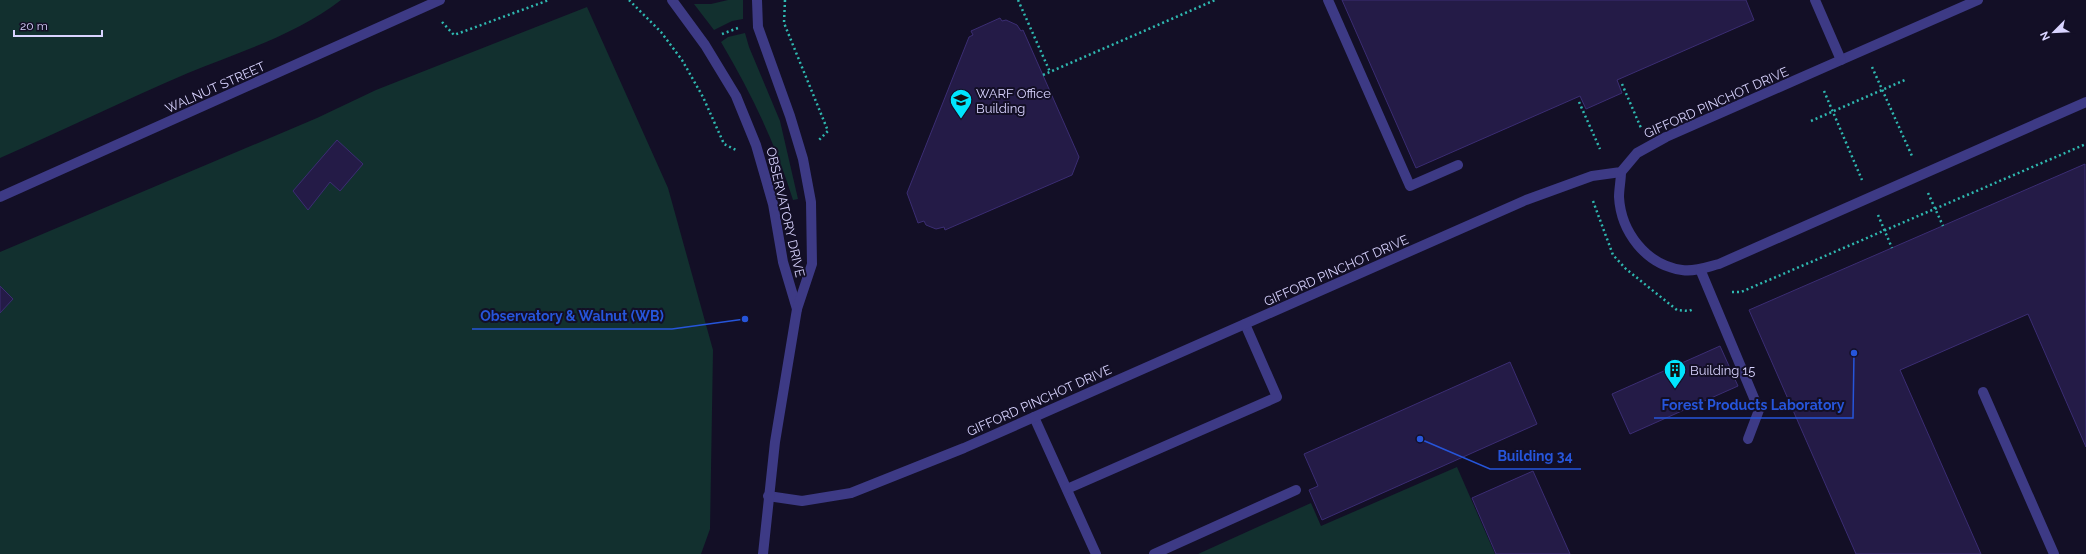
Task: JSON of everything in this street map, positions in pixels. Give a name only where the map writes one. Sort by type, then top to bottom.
[{"type":"street","name":"WALNUT STREET","points":[[0,196],[440,0]]},
{"type":"street","name":"OBSERVATORY DRIVE","points":[[672,0],[705,45],[736,96],[756,145],[773,204],[783,262],[797,309]]},
{"type":"street","name":"OBSERVATORY DRIVE","points":[[757,0],[758,27],[790,116],[803,159],[811,202],[812,264],[797,309],[768,496],[763,554]]},
{"type":"street","points":[[1328,0],[1410,186],[1458,165]]},
{"type":"street","points":[[1815,0],[1841,60]]},
{"type":"street","name":"GIFFORD PINCHOT DRIVE","points":[[768,496],[802,501],[852,493],[1034,417],[1553,189],[1592,176],[1621,172],[1637,153],[1666,137],[1978,0]]},
{"type":"street","points":[[1621,172],[1619,197],[1627,231],[1641,250],[1665,266],[1684,270],[1700,269],[1726,261],[2086,102]]},
{"type":"street","points":[[1700,269],[1759,410],[1748,439]]},
{"type":"street","points":[[1067,489],[1277,396],[1245,324]]},
{"type":"street","points":[[1983,392],[2054,554]]},
{"type":"street","points":[[1034,417],[1096,554]]},
{"type":"street","points":[[1154,554],[1296,490]]},
{"type":"path","points":[[454,35],[549,0]]},
{"type":"path","points":[[629,0],[661,32],[682,60],[703,97],[724,144]]},
{"type":"path","points":[[785,0],[784,23],[828,130]]},
{"type":"path","points":[[1018,0],[1050,72]]},
{"type":"path","points":[[1043,75],[1215,0]]},
{"type":"path","points":[[720,34],[739,27]]},
{"type":"path","points":[[1810,121],[1905,80]]},
{"type":"path","points":[[1622,84],[1642,131]]},
{"type":"path","points":[[1882,90],[1902,136]]},
{"type":"path","points":[[1579,102],[1600,149]]},
{"type":"path","points":[[1832,111],[1853,158]]},
{"type":"green space","points":[[0,0],[341,0],[306,23],[287,33],[164,83],[0,158]]},
{"type":"green space","points":[[728,0],[743,0],[743,19],[732,21],[714,30],[694,4],[711,4]]},
{"type":"green space","points":[[587,7],[668,188],[713,350],[710,529],[701,554],[0,554],[0,252],[317,118],[376,90]]},
{"type":"green space","points":[[745,33],[749,47],[780,121],[798,199],[793,200],[779,159],[762,119],[743,80],[721,42],[728,37]]},
{"type":"green space","points":[[1457,467],[1495,554],[1198,554],[1311,503],[1321,526]]},
{"type":"building","points":[[1342,0],[1746,0],[1754,20],[1617,80],[1622,93],[1586,109],[1580,96],[1416,168]]},
{"type":"building","points":[[1000,18],[1002,21],[1006,20],[1017,25],[1021,31],[1023,30],[1079,157],[1072,175],[945,230],[944,227],[936,229],[926,225],[924,221],[918,223],[907,193],[969,37],[973,35],[971,31]]},
{"type":"building","points":[[337,140],[363,164],[340,191],[330,182],[308,210],[293,191]]},
{"type":"building","points":[[2085,164],[2086,447],[2028,314],[1900,370],[1981,554],[1856,554],[1749,310]]},
{"type":"building","points":[[0,286],[13,299],[0,313]]},
{"type":"building","name":"Building 15","points":[[1720,346],[1738,386],[1630,434],[1612,394]]},
{"type":"building","points":[[1510,362],[1537,424],[1322,520],[1309,490],[1318,486],[1304,454]]},
{"type":"building","points":[[1533,471],[1570,554],[1496,554],[1472,498]]},
{"type":"place","name":"WARF Office Building","points":[[961,120]]},
{"type":"place","name":"Observatory & Walnut (WB)","points":[[745,319]]},
{"type":"place","name":"Forest Products Laboratory","points":[[1854,353]]},
{"type":"place","name":"Building 15","points":[[1675,390]]},
{"type":"place","name":"Building 34","points":[[1420,439]]}]
